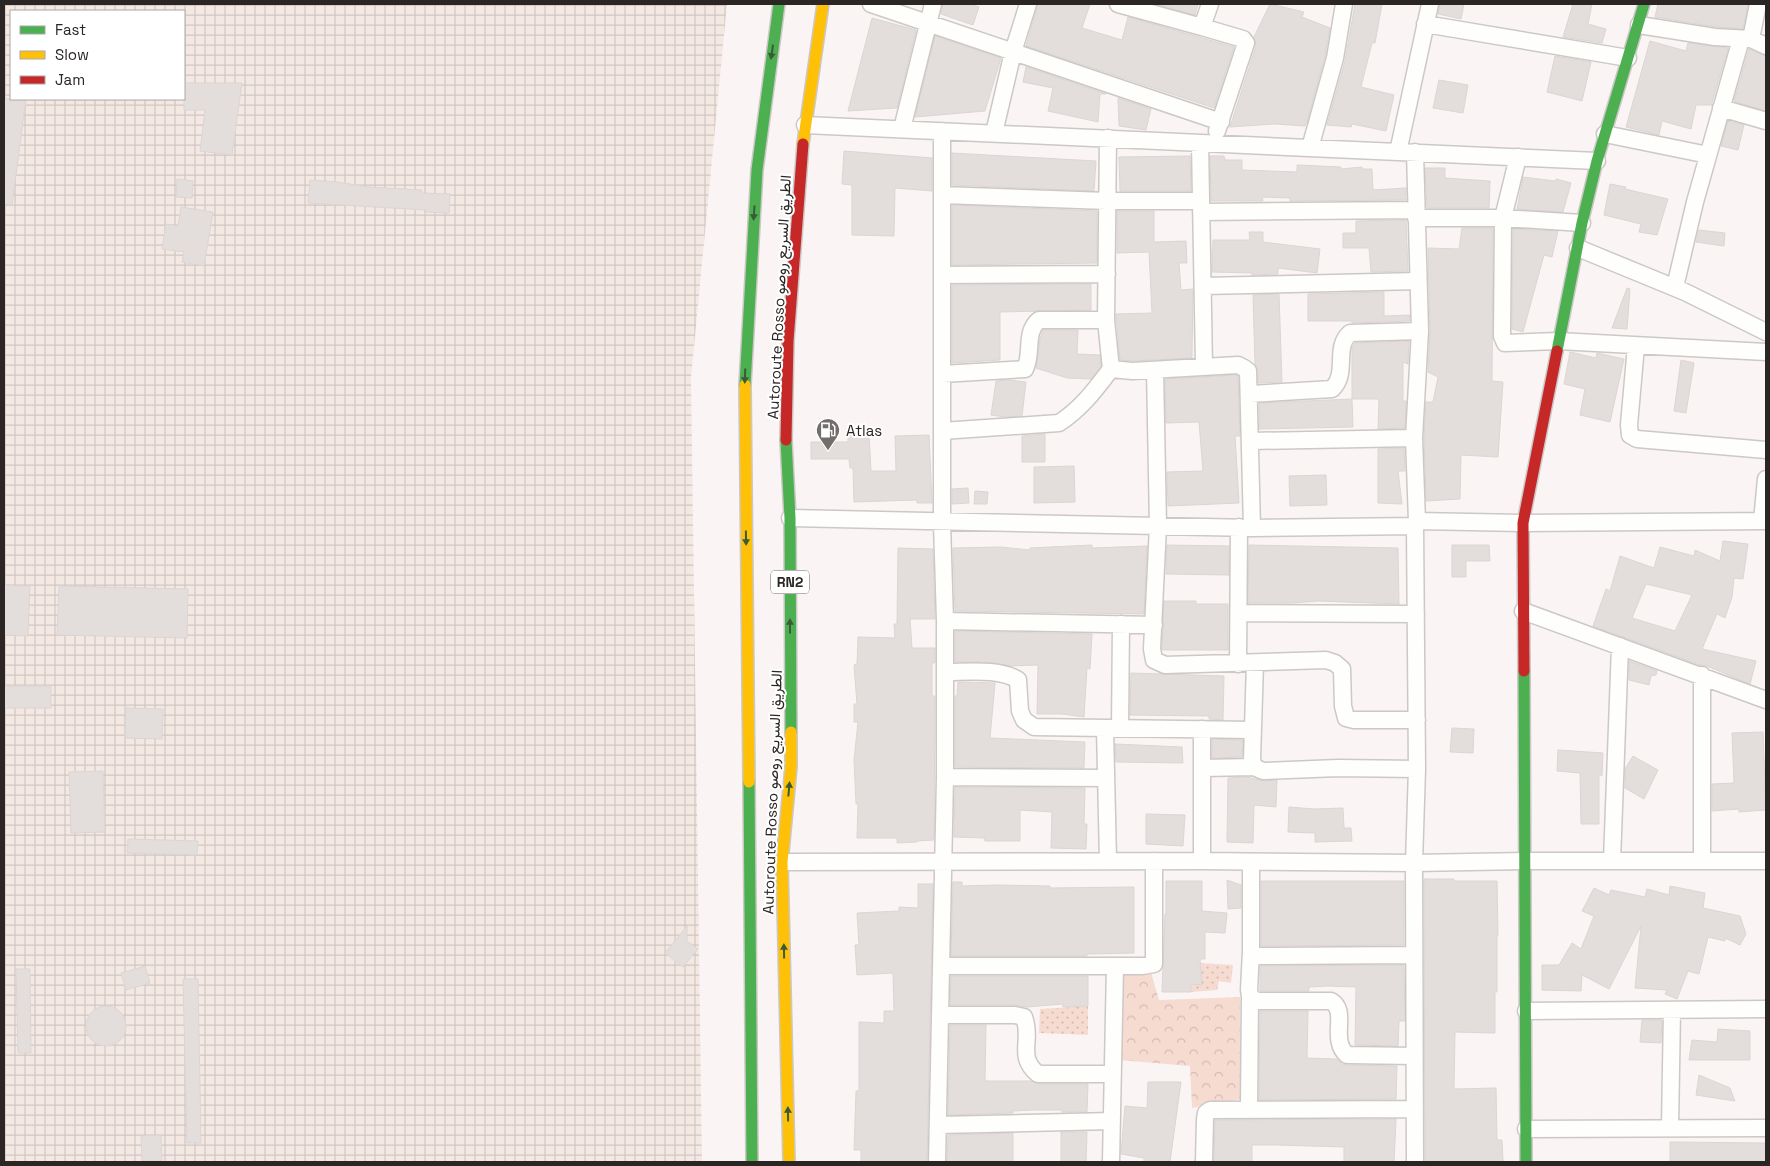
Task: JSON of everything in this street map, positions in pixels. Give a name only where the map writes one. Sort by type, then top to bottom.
[{"type":"main road","name":"Autoroute Rosso الطريق السريع روصو","points":[[752,1162],[744,381],[757,170],[779,4]]},
{"type":"main road","name":"Autoroute Rosso الطريق السريع روصو","points":[[789,1162],[782,862],[791,767],[790,518],[786,439],[788,341],[805,125],[823,4]]},
{"type":"main road","points":[[1526,1162],[1523,523],[1582,223],[1597,160],[1644,4]]},
{"type":"street","points":[[871,4],[1221,122]]},
{"type":"street","points":[[902,129],[933,4]]},
{"type":"street","points":[[994,133],[1013,52],[1028,4]]},
{"type":"street","points":[[1118,4],[1243,39],[1246,43],[1221,122],[1206,143],[1201,207],[1204,367]]},
{"type":"street","points":[[1202,27],[1210,4]]},
{"type":"street","points":[[1310,148],[1335,58],[1344,4]]},
{"type":"street","points":[[1398,152],[1430,4]]},
{"type":"street","points":[[1675,287],[1721,108],[1753,41],[1758,4]]},
{"type":"street","points":[[1426,24],[1628,58]]},
{"type":"street","points":[[1639,25],[1753,41]]},
{"type":"street","points":[[1721,108],[1766,121]]},
{"type":"street","points":[[805,125],[1597,160]]},
{"type":"street","points":[[938,1162],[945,777],[945,621],[942,522],[942,131]]},
{"type":"street","points":[[1605,134],[1708,155]]},
{"type":"street","points":[[942,430],[1060,423],[1090,397],[1111,369],[1106,320],[1108,138]]},
{"type":"street","points":[[1415,152],[1420,331],[1414,438],[1417,720],[1414,863],[1415,1162]]},
{"type":"street","points":[[1518,157],[1503,218],[1502,340],[1505,343],[1558,341],[1766,352]]},
{"type":"street","points":[[942,195],[1107,201],[1201,207],[1416,214],[1582,223]]},
{"type":"street","points":[[1578,248],[1675,287],[1766,332]]},
{"type":"street","points":[[942,275],[1107,274]]},
{"type":"street","points":[[1202,286],[1418,281]]},
{"type":"street","points":[[942,374],[1025,369],[1028,363],[1031,329],[1038,320],[1106,320]]},
{"type":"street","points":[[1250,394],[1332,389],[1337,384],[1340,375],[1341,346],[1344,338],[1350,333],[1420,331]]},
{"type":"street","points":[[1636,346],[1629,425],[1630,435],[1637,439],[1766,450]]},
{"type":"street","points":[[1111,369],[1132,372],[1238,365],[1248,371],[1251,440],[1239,613],[1247,664],[1253,730],[1252,760],[1254,767]]},
{"type":"street","points":[[1154,370],[1158,526],[1152,649],[1154,660],[1165,665],[1247,664],[1326,660],[1335,663],[1342,669],[1343,706],[1346,718],[1354,720],[1417,720]]},
{"type":"street","points":[[1251,440],[1414,438]]},
{"type":"street","points":[[790,518],[1246,528],[1416,523],[1764,521],[1766,479]]},
{"type":"street","points":[[1524,611],[1766,700]]},
{"type":"street","points":[[1239,613],[1416,614]]},
{"type":"street","points":[[945,621],[1154,625]]},
{"type":"street","points":[[1108,861],[1106,778],[1121,624]]},
{"type":"street","points":[[1612,861],[1620,646]]},
{"type":"street","points":[[944,672],[1000,673],[1010,675],[1018,680],[1020,711],[1024,720],[1034,727],[1253,730]]},
{"type":"street","points":[[1702,675],[1702,861]]},
{"type":"street","points":[[1202,729],[1202,861]]},
{"type":"street","points":[[1203,768],[1254,767],[1263,771],[1338,768],[1417,769]]},
{"type":"street","points":[[945,777],[1106,778]]},
{"type":"street","points":[[942,966],[1116,966],[1154,964],[1154,861]]},
{"type":"street","points":[[782,862],[1202,861],[1414,863],[1766,861]]},
{"type":"street","points":[[1249,1109],[1251,862]]},
{"type":"street","points":[[1251,951],[1254,956],[1414,955]]},
{"type":"street","points":[[1111,1162],[1116,966]]},
{"type":"street","points":[[1250,996],[1256,1001],[1331,1001],[1336,1004],[1339,1010],[1339,1044],[1347,1055],[1414,1056]]},
{"type":"street","points":[[1526,1011],[1766,1009]]},
{"type":"street","points":[[1670,1128],[1672,1010]]},
{"type":"street","points":[[940,1015],[1014,1015],[1024,1017],[1028,1027],[1026,1058],[1030,1067],[1038,1074],[1113,1074]]},
{"type":"street","points":[[1204,1162],[1206,1114],[1210,1110],[1415,1109]]},
{"type":"street","points":[[938,1125],[1112,1121]]},
{"type":"street","points":[[1526,1130],[1766,1128]]},
{"type":"shaded area","points":[[4,4],[727,4],[691,378],[702,1162],[4,1162]]},
{"type":"green space","points":[[1200,963],[1233,965],[1231,983],[1219,981],[1217,990],[1191,992],[1191,984]]},
{"type":"green space","points":[[1124,972],[1151,972],[1159,1000],[1240,997],[1241,1099],[1192,1108],[1190,1066],[1119,1060],[1115,1001]]},
{"type":"green space","points":[[1088,1006],[1088,1035],[1039,1033],[1040,1009]]},
{"type":"building","points":[[943,4],[970,4],[979,7],[973,25],[941,14]]},
{"type":"building","points":[[1038,4],[1090,4],[1082,28],[1122,40],[1128,17],[1234,47],[1214,108],[1026,46]]},
{"type":"building","points":[[1155,4],[1198,4],[1195,15]]},
{"type":"building","points":[[1270,4],[1304,12],[1302,17],[1330,28],[1325,56],[1307,122],[1305,126],[1275,124],[1230,127],[1256,46],[1254,37]]},
{"type":"building","points":[[1355,4],[1382,4],[1375,43],[1372,43],[1361,87],[1394,95],[1386,131],[1352,124],[1351,127],[1327,125],[1345,61]]},
{"type":"building","points":[[1440,4],[1464,4],[1461,19],[1438,14]]},
{"type":"building","points":[[1573,4],[1592,4],[1588,24],[1606,29],[1602,43],[1563,37]]},
{"type":"building","points":[[1658,4],[1748,4],[1743,29],[1716,27],[1655,17]]},
{"type":"building","points":[[872,18],[916,30],[897,108],[848,111]]},
{"type":"building","points":[[935,36],[1001,58],[985,111],[915,117]]},
{"type":"building","points":[[1650,41],[1686,51],[1688,43],[1728,48],[1712,105],[1696,105],[1691,129],[1662,121],[1659,135],[1626,127]]},
{"type":"building","points":[[1749,49],[1766,56],[1766,111],[1734,101]]},
{"type":"building","points":[[1555,56],[1591,62],[1582,101],[1547,92]]},
{"type":"building","points":[[1026,67],[1106,94],[1100,94],[1098,122],[1048,111],[1053,88],[1023,82]]},
{"type":"building","points":[[1439,80],[1468,85],[1463,113],[1433,108]]},
{"type":"building","points":[[185,83],[242,83],[232,155],[200,151],[205,110],[184,110]]},
{"type":"building","points":[[1118,98],[1151,109],[1146,130],[1119,126]]},
{"type":"building","points":[[4,99],[26,100],[12,205],[4,204]]},
{"type":"building","points":[[1728,121],[1744,125],[1738,150],[1721,146]]},
{"type":"building","points":[[844,151],[932,158],[932,191],[895,188],[894,236],[852,235],[852,185],[842,184]]},
{"type":"building","points":[[952,153],[1096,161],[1094,191],[952,185]]},
{"type":"building","points":[[1190,156],[1191,191],[1120,191],[1119,157]]},
{"type":"building","points":[[1210,156],[1224,156],[1225,160],[1242,160],[1242,170],[1297,172],[1297,165],[1341,167],[1341,169],[1362,167],[1362,169],[1372,169],[1373,190],[1406,188],[1406,200],[1290,201],[1290,198],[1262,197],[1263,201],[1211,201]]},
{"type":"building","points":[[1425,168],[1445,168],[1445,178],[1490,181],[1489,208],[1427,208]]},
{"type":"building","points":[[1523,177],[1555,181],[1556,179],[1571,183],[1563,212],[1517,209]]},
{"type":"building","points":[[177,179],[193,181],[192,198],[176,197]]},
{"type":"building","points":[[310,180],[368,187],[422,190],[422,193],[450,194],[449,213],[308,203]]},
{"type":"building","points":[[1610,184],[1668,199],[1657,235],[1639,232],[1641,224],[1604,215]]},
{"type":"building","points":[[952,205],[1097,211],[1097,263],[952,265]]},
{"type":"building","points":[[181,207],[213,212],[204,266],[182,262],[184,252],[162,249],[166,224],[178,226]]},
{"type":"building","points":[[1117,211],[1154,211],[1154,242],[1186,241],[1187,263],[1179,263],[1181,290],[1193,289],[1192,358],[1120,360],[1116,314],[1152,313],[1149,252],[1117,253]]},
{"type":"building","points":[[1406,220],[1408,271],[1371,272],[1369,248],[1343,248],[1343,233],[1356,233],[1356,221]]},
{"type":"building","points":[[1462,228],[1493,228],[1492,381],[1503,382],[1498,457],[1461,455],[1460,499],[1426,501],[1424,438],[1426,402],[1433,402],[1438,377],[1428,372],[1430,331],[1428,248],[1459,249]]},
{"type":"building","points":[[1513,229],[1558,231],[1552,257],[1544,255],[1523,332],[1512,329]]},
{"type":"building","points":[[1699,230],[1725,233],[1724,246],[1696,242]]},
{"type":"building","points":[[1249,232],[1263,232],[1263,242],[1320,249],[1317,273],[1278,268],[1278,274],[1252,275],[1252,273],[1212,272],[1213,240],[1250,240]]},
{"type":"building","points":[[1091,284],[1091,310],[1000,312],[1000,360],[952,363],[952,285]]},
{"type":"building","points":[[1627,288],[1630,289],[1627,329],[1612,328]]},
{"type":"building","points":[[1384,292],[1384,316],[1410,315],[1410,321],[1352,323],[1352,321],[1308,321],[1308,294]]},
{"type":"building","points":[[1279,294],[1282,382],[1258,383],[1258,370],[1255,364],[1253,295]]},
{"type":"building","points":[[1043,330],[1078,330],[1077,354],[1100,355],[1101,366],[1091,379],[1067,378],[1036,368]]},
{"type":"building","points":[[1409,341],[1408,364],[1403,362],[1403,401],[1406,401],[1405,428],[1378,429],[1379,399],[1352,399],[1352,348],[1355,343]]},
{"type":"building","points":[[1570,352],[1596,358],[1597,353],[1624,359],[1610,422],[1580,415],[1585,389],[1564,384]]},
{"type":"building","points":[[1681,360],[1694,363],[1686,413],[1674,411]]},
{"type":"building","points":[[1238,376],[1240,436],[1235,436],[1239,503],[1168,506],[1167,472],[1203,471],[1199,422],[1166,423],[1165,379]]},
{"type":"building","points":[[996,381],[1026,382],[1022,416],[1005,417],[991,415]]},
{"type":"building","points":[[1352,399],[1353,427],[1259,429],[1259,403]]},
{"type":"building","points":[[869,434],[871,471],[896,471],[895,436],[929,435],[932,503],[917,503],[917,500],[854,502],[853,468],[850,468],[849,459],[811,459],[811,442],[848,442],[848,435]]},
{"type":"building","points":[[1045,434],[1045,462],[1022,462],[1022,436]]},
{"type":"building","points":[[1404,448],[1405,471],[1398,471],[1402,504],[1378,503],[1378,449]]},
{"type":"building","points":[[1074,466],[1075,502],[1034,503],[1034,467]]},
{"type":"building","points":[[1326,475],[1327,505],[1290,506],[1289,476]]},
{"type":"building","points":[[968,488],[969,503],[952,504],[952,489]]},
{"type":"building","points":[[975,491],[988,492],[987,504],[974,504]]},
{"type":"building","points":[[1723,541],[1748,544],[1743,579],[1734,578],[1732,597],[1725,618],[1717,614],[1702,649],[1756,661],[1750,684],[1707,666],[1593,626],[1606,589],[1610,591],[1620,556],[1654,568],[1660,547],[1694,556],[1695,550],[1720,561]],"holes":[[[1646,584],[1692,595],[1675,631],[1632,618]]]},
{"type":"building","points":[[1092,545],[1092,548],[1147,546],[1144,614],[955,611],[953,548],[1000,547],[1030,550],[1030,548]]},
{"type":"building","points":[[1167,545],[1229,546],[1229,575],[1166,574]]},
{"type":"building","points":[[1249,545],[1398,548],[1399,604],[1318,601],[1248,603]]},
{"type":"building","points":[[1452,545],[1489,545],[1490,561],[1466,561],[1466,577],[1452,577]]},
{"type":"building","points":[[898,548],[933,549],[935,619],[910,619],[912,648],[935,648],[935,663],[932,663],[932,696],[935,696],[934,840],[897,843],[897,838],[857,838],[858,804],[856,804],[854,760],[858,722],[854,722],[854,704],[857,704],[854,665],[857,664],[858,637],[895,638],[894,624],[897,624]]},
{"type":"building","points":[[4,585],[30,586],[28,636],[4,635]]},
{"type":"building","points":[[59,586],[188,589],[187,638],[57,635]]},
{"type":"building","points":[[1164,601],[1228,604],[1228,650],[1162,650]]},
{"type":"building","points":[[955,631],[1092,634],[1090,669],[1087,668],[1084,717],[1062,714],[1037,714],[1038,665],[1010,666],[984,662],[955,662]]},
{"type":"building","points":[[1629,661],[1657,671],[1656,675],[1651,676],[1649,685],[1629,680]]},
{"type":"building","points":[[1131,673],[1224,676],[1223,720],[1209,719],[1209,716],[1130,715]]},
{"type":"building","points":[[958,682],[995,683],[990,738],[1085,742],[1084,768],[955,767],[955,696],[957,696]]},
{"type":"building","points":[[4,686],[51,686],[51,708],[4,708]]},
{"type":"building","points":[[126,708],[163,709],[162,739],[125,738]]},
{"type":"building","points":[[1452,728],[1474,729],[1473,753],[1450,752]]},
{"type":"building","points":[[1763,732],[1766,810],[1712,811],[1712,784],[1734,783],[1732,733]]},
{"type":"building","points":[[1212,739],[1243,740],[1242,757],[1212,758]]},
{"type":"building","points":[[1115,744],[1182,747],[1183,763],[1116,762]]},
{"type":"building","points":[[1558,750],[1603,753],[1602,776],[1599,774],[1599,824],[1581,824],[1580,773],[1557,771]]},
{"type":"building","points":[[1633,756],[1658,770],[1644,799],[1625,788],[1625,769]]},
{"type":"building","points":[[103,771],[105,832],[71,833],[69,772]]},
{"type":"building","points":[[1247,777],[1263,781],[1277,780],[1276,807],[1254,805],[1253,843],[1227,842],[1228,778]]},
{"type":"building","points":[[955,787],[1085,788],[1084,824],[1087,824],[1086,849],[1051,848],[1052,812],[1020,810],[1020,841],[985,841],[984,838],[954,837]]},
{"type":"building","points":[[1289,807],[1314,809],[1343,808],[1344,828],[1351,828],[1352,841],[1315,842],[1315,833],[1288,832]]},
{"type":"building","points":[[1146,814],[1185,815],[1183,846],[1146,844]]},
{"type":"building","points":[[128,839],[198,841],[197,855],[127,853]]},
{"type":"building","points":[[1424,879],[1497,881],[1498,935],[1495,1033],[1455,1032],[1454,1089],[1496,1088],[1497,1140],[1502,1140],[1503,1162],[1425,1162]]},
{"type":"building","points":[[1227,880],[1241,885],[1241,908],[1228,909]]},
{"type":"building","points":[[1166,881],[1202,881],[1202,911],[1227,913],[1225,933],[1205,932],[1205,959],[1200,959],[1202,985],[1191,984],[1191,992],[1162,992]]},
{"type":"building","points":[[1261,881],[1404,881],[1404,945],[1261,946]]},
{"type":"building","points":[[953,882],[962,882],[962,886],[1134,887],[1134,953],[1087,954],[1087,956],[951,956]]},
{"type":"building","points":[[918,884],[933,884],[927,1162],[861,1162],[861,1150],[854,1150],[856,1091],[859,1091],[859,1022],[884,1023],[884,1011],[894,1011],[893,973],[857,975],[855,945],[859,945],[857,913],[899,911],[899,907],[918,908]]},
{"type":"building","points":[[1670,886],[1705,893],[1703,908],[1740,916],[1746,934],[1740,945],[1725,938],[1725,941],[1708,937],[1699,974],[1688,971],[1677,999],[1665,994],[1667,990],[1635,988],[1641,926],[1609,989],[1582,975],[1581,991],[1542,990],[1542,965],[1559,965],[1572,943],[1581,949],[1594,916],[1582,911],[1594,888],[1609,895],[1611,890],[1645,897],[1647,889],[1669,895]]},
{"type":"building","points":[[687,926],[687,941],[698,949],[683,967],[665,953]]},
{"type":"building","points":[[1404,965],[1405,1021],[1399,1021],[1398,1046],[1355,1045],[1356,987],[1328,986],[1309,987],[1309,991],[1260,991],[1260,966]]},
{"type":"building","points":[[145,966],[150,983],[126,990],[121,973]]},
{"type":"building","points":[[16,969],[30,969],[31,1053],[18,1053]]},
{"type":"building","points":[[951,976],[1088,976],[1088,1006],[1063,1007],[1063,1004],[1027,1007],[1013,1005],[950,1005]]},
{"type":"building","points":[[183,979],[198,979],[201,1143],[187,1143]]},
{"type":"building","points":[[106,1006],[120,1012],[126,1026],[120,1040],[106,1046],[92,1040],[86,1026],[92,1012]]},
{"type":"building","points":[[1260,1011],[1308,1011],[1307,1058],[1337,1059],[1342,1064],[1347,1065],[1397,1066],[1396,1099],[1259,1100]]},
{"type":"building","points":[[1642,1020],[1662,1020],[1661,1043],[1640,1042]]},
{"type":"building","points":[[950,1025],[986,1025],[985,1081],[1088,1084],[1087,1112],[1034,1110],[1013,1111],[1013,1113],[948,1115]]},
{"type":"building","points":[[1718,1029],[1750,1031],[1750,1060],[1689,1060],[1692,1040],[1717,1042]]},
{"type":"building","points":[[1699,1075],[1730,1088],[1735,1101],[1696,1095]]},
{"type":"building","points":[[1148,1082],[1181,1082],[1170,1162],[1144,1162],[1144,1158],[1121,1154],[1125,1106],[1147,1108]]},
{"type":"building","points":[[1396,1119],[1394,1162],[1344,1162],[1344,1147],[1252,1145],[1252,1162],[1214,1162],[1215,1120]]},
{"type":"building","points":[[1061,1132],[1087,1132],[1086,1162],[1061,1162]]},
{"type":"building","points":[[1013,1133],[1013,1162],[947,1162],[948,1135]]},
{"type":"building","points":[[161,1135],[162,1161],[142,1161],[141,1136]]},
{"type":"building","points":[[1670,1142],[1766,1143],[1766,1162],[1670,1162]]},
{"type":"traffic: fast","points":[[745,385],[757,170],[779,4]]},
{"type":"traffic: fast","points":[[1557,351],[1582,223],[1597,161],[1644,4]]},
{"type":"traffic: fast","points":[[786,440],[790,518],[791,732]]},
{"type":"traffic: fast","points":[[1524,671],[1526,1162]]},
{"type":"traffic: fast","points":[[749,782],[752,1162]]},
{"type":"traffic: slow","points":[[803,144],[823,4]]},
{"type":"traffic: slow","points":[[745,385],[749,782]]},
{"type":"traffic: slow","points":[[789,1162],[782,862],[791,767],[791,732]]},
{"type":"traffic: jam","points":[[786,440],[788,341],[803,144]]},
{"type":"traffic: jam","points":[[1524,671],[1523,523],[1557,351]]},
{"type":"place","name":"Atlas","points":[[828,451]]}]
